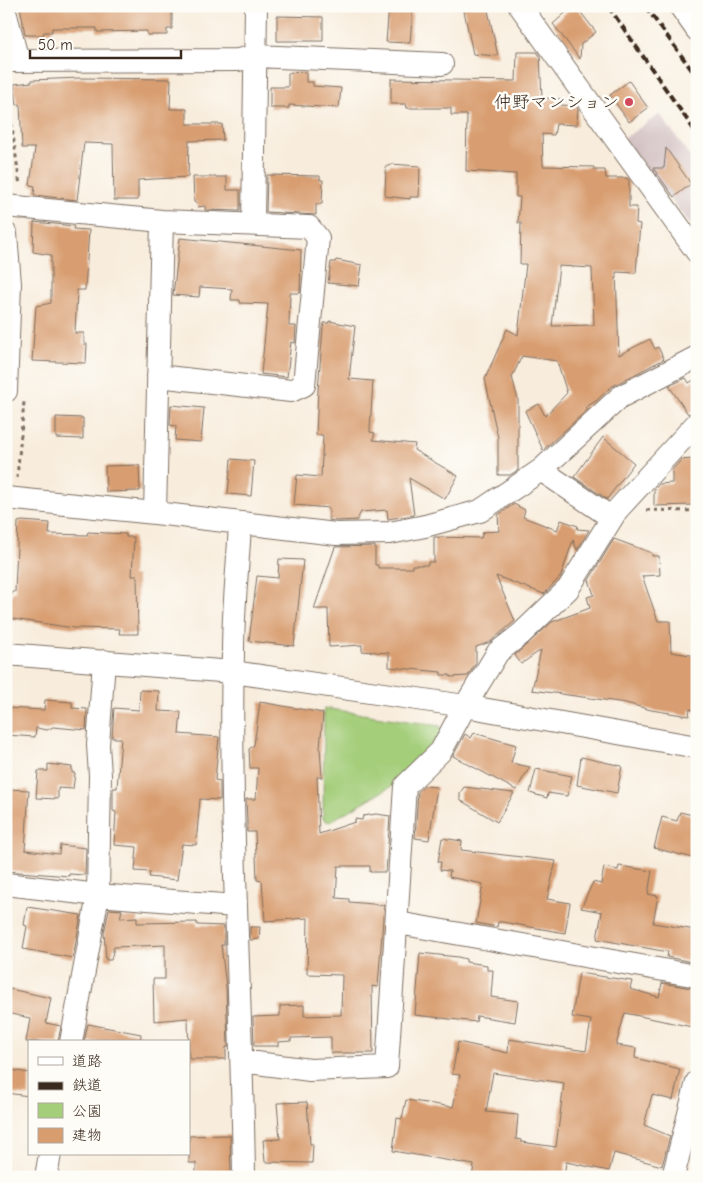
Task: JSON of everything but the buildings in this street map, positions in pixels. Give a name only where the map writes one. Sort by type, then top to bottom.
[{"type":"street","points":[[253,224],[256,6]]},
{"type":"street","points":[[520,6],[697,252]]},
{"type":"street","points":[[680,6],[696,27]]},
{"type":"street","points":[[6,15],[12,61],[238,60],[255,56],[442,64]]},
{"type":"street","points":[[6,206],[162,221],[309,227],[318,238],[304,385],[291,391],[158,376]]},
{"type":"street","points":[[155,512],[162,221]]},
{"type":"street","points":[[6,234],[10,284],[6,391]]},
{"type":"street","points":[[6,498],[155,512],[240,524],[336,534],[390,533],[425,526],[480,511],[541,470],[620,397],[697,357]]},
{"type":"street","points":[[242,1061],[310,1070],[387,1067],[398,922],[405,786],[441,751],[465,706],[498,652],[521,634],[568,589],[615,514],[697,423]]},
{"type":"street","points":[[541,470],[615,514]]},
{"type":"street","points":[[240,524],[232,672],[235,906],[242,1061],[244,1177]]},
{"type":"street","points":[[6,654],[232,672],[465,706],[697,747]]},
{"type":"street","points":[[71,1040],[98,895],[100,775],[98,745],[104,661]]},
{"type":"street","points":[[6,884],[98,895],[235,906]]},
{"type":"street","points":[[398,922],[697,976]]},
{"type":"street","points":[[673,1177],[697,1082]]},
{"type":"street","points":[[46,1177],[50,1156]]},
{"type":"path","points":[[615,514],[697,511]]},
{"type":"shaded area","points":[[660,114],[697,166],[697,233],[623,139]]},
{"type":"green space","points":[[324,708],[440,726],[444,732],[406,778],[329,822],[323,819]]},
{"type":"railway","points":[[608,6],[697,134]]},
{"type":"railway","points":[[645,6],[697,77]]},
{"type":"place","name":"仲野マンション","points":[[629,102]]}]
